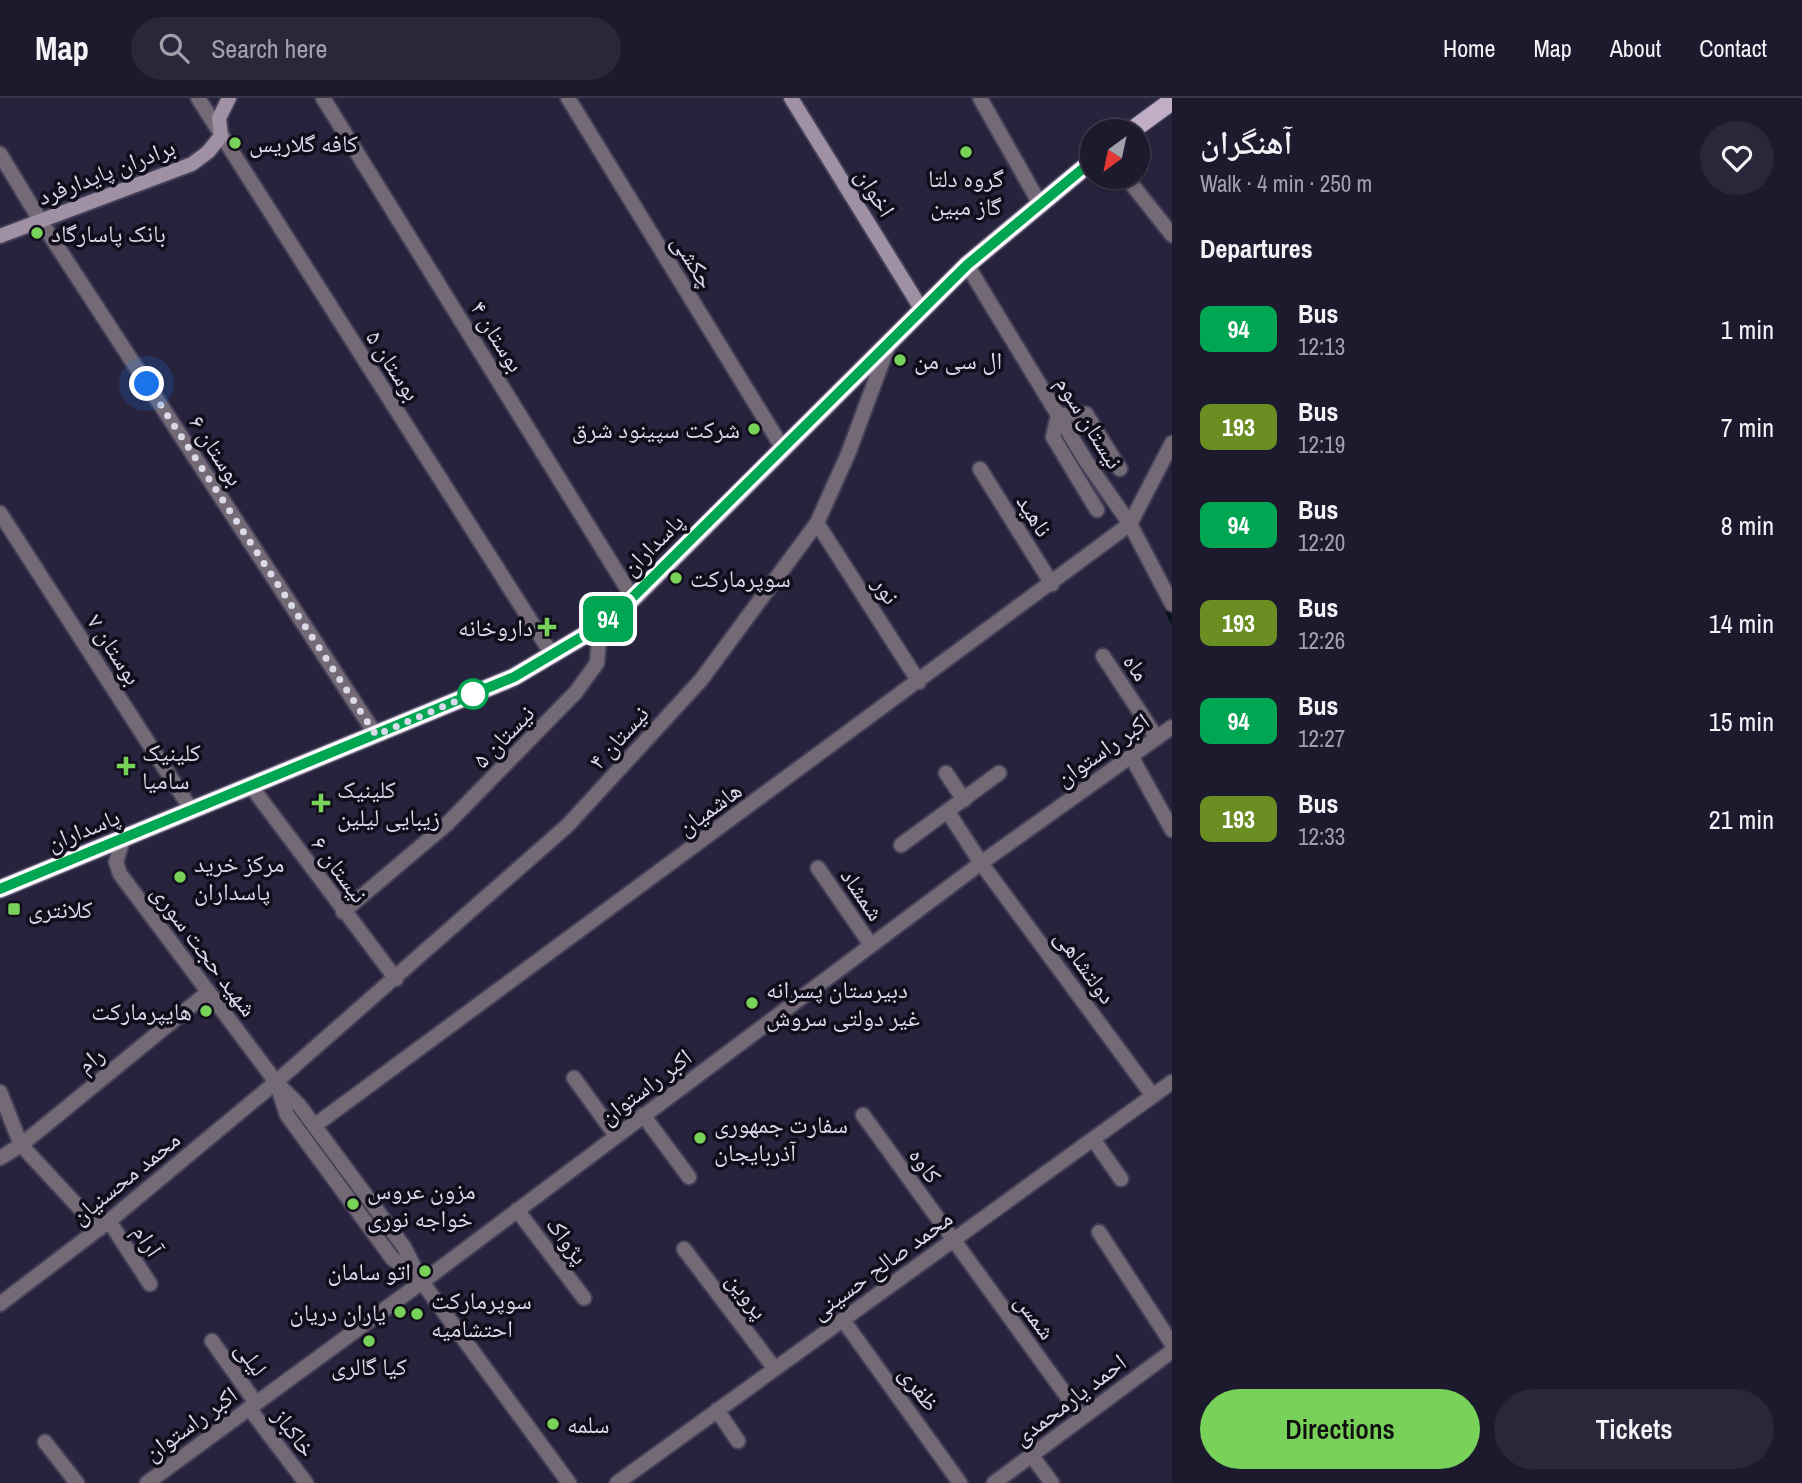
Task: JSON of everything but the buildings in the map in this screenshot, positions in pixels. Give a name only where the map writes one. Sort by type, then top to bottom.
[{"type":"main road","points":[[221,136],[219,117],[229,98]]},
{"type":"main road","name":"اخوان","points":[[791,98],[922,310]]},
{"type":"main road","points":[[1148,119],[1172,102]]},
{"type":"main road","name":"برادران پایدارفرد","points":[[0,236],[191,164],[208,152],[221,136]]},
{"type":"main road","name":"پاسداران","points":[[0,888],[514,677],[600,626],[633,597],[967,265],[1080,171]]},
{"type":"street","name":"بوستان ۵","points":[[198,98],[553,656]]},
{"type":"street","name":"بوستان ۴","points":[[323,98],[633,597]]},
{"type":"street","name":"چکشی","points":[[568,98],[782,447]]},
{"type":"street","points":[[979,98],[1040,204]]},
{"type":"street","name":"بوستان ۶","points":[[0,154],[40,220],[376,735]]},
{"type":"street","points":[[1136,189],[1172,235]]},
{"type":"street","name":"نیستان سوم","points":[[967,265],[1058,415],[1130,524],[1172,603]]},
{"type":"street","name":"نیستان ۴","points":[[276,1083],[568,825],[701,680],[817,523],[848,454],[889,343]]},
{"type":"street","points":[[1097,510],[1053,437],[1058,415],[1086,414],[1119,469]]},
{"type":"street","points":[[1130,524],[1172,443]]},
{"type":"street","name":"ناهید","points":[[980,470],[1052,584]]},
{"type":"street","name":"بوستان ۷","points":[[0,513],[191,809]]},
{"type":"street","name":"نور","points":[[817,523],[919,682]]},
{"type":"street","name":"هاشمیان","points":[[314,1126],[1130,524]]},
{"type":"street","name":"نیستان ۵","points":[[343,912],[447,824],[576,692],[597,663],[600,626]]},
{"type":"street","name":"ماه","points":[[1103,656],[1157,738]]},
{"type":"street","name":"اکبر راستوان","points":[[147,1483],[422,1282],[981,863],[1172,727]]},
{"type":"street","points":[[1131,756],[1172,830]]},
{"type":"street","points":[[946,773],[964,800]]},
{"type":"street","points":[[901,845],[999,773]]},
{"type":"street","name":"نیستان ۶","points":[[250,785],[396,979]]},
{"type":"street","name":"دولتشاهی","points":[[948,812],[981,863],[1153,1096]]},
{"type":"street","name":"شهید حجت سوری","points":[[123,839],[116,862],[120,874],[207,993],[276,1083],[299,1105],[404,1247],[422,1282],[569,1483]]},
{"type":"street","name":"شمشاد","points":[[818,868],[871,945]]},
{"type":"street","name":"رام","points":[[0,1158],[21,1145],[207,993]]},
{"type":"street","points":[[575,1078],[616,1136]]},
{"type":"street","name":"محمد صالح حسینی","points":[[617,1483],[1172,1082]]},
{"type":"street","name":"شهید حجت سوری","points":[[276,1083],[287,1115],[392,1258],[422,1282]]},
{"type":"street","name":"محمد محسنیان","points":[[0,1304],[104,1225],[276,1083]]},
{"type":"street","points":[[0,1092],[21,1145]]},
{"type":"street","points":[[643,1115],[689,1177]]},
{"type":"street","name":"کاوه","points":[[863,1115],[952,1241]]},
{"type":"street","points":[[1093,1139],[1121,1180]]},
{"type":"street","name":"آرام","points":[[21,1145],[104,1225],[150,1284]]},
{"type":"street","name":"پژواک","points":[[517,1210],[584,1298]]},
{"type":"street","points":[[1099,1232],[1172,1345]]},
{"type":"street","name":"شمس","points":[[952,1241],[1082,1417]]},
{"type":"street","name":"پروین","points":[[684,1249],[775,1369]]},
{"type":"street","name":"ظفری","points":[[843,1320],[960,1483]]},
{"type":"street","name":"لیلی","points":[[212,1340],[252,1405]]},
{"type":"street","name":"احمد یارمحمدی","points":[[994,1483],[1172,1351]]},
{"type":"street","name":"خاکباز","points":[[252,1405],[306,1483]]},
{"type":"street","points":[[717,1410],[738,1441]]},
{"type":"street","points":[[45,1442],[77,1483]]},
{"type":"street","points":[[1031,1455],[1052,1483]]},
{"type":"waterway","points":[[1156,587],[1172,621]]},
{"type":"bus line","name":"94","points":[[0,889],[514,677],[600,626],[633,597],[967,265],[1003,232],[1080,171]]},
{"type":"place","name":"کافه گلاریس","points":[[235,143]]},
{"type":"place","name":"گروه دلتا گاز مبین","points":[[966,152]]},
{"type":"place","name":"بانک پاسارگاد","points":[[37,233]]},
{"type":"place","name":"ال سی من","points":[[900,360]]},
{"type":"place","name":"شرکت سپینود شرق","points":[[754,429]]},
{"type":"place","name":"سوپرمارکت","points":[[676,578]]},
{"type":"place","name":"داروخانه","points":[[547,627]]},
{"type":"place","name":"کلینیک سامیا","points":[[126,766]]},
{"type":"place","name":"کلینیک زیبایی لیلین","points":[[321,803]]},
{"type":"place","name":"مرکز خرید پاسداران","points":[[180,877]]},
{"type":"place","name":"کلانتری","points":[[14,909]]},
{"type":"place","name":"دبیرستان پسرانه غیر دولتی سروش","points":[[752,1003]]},
{"type":"place","name":"هایپرمارکت","points":[[206,1011]]},
{"type":"place","name":"سفارت جمهوری آذربایجان","points":[[700,1138]]},
{"type":"place","name":"مزون عروس خواجه نوری","points":[[353,1204]]},
{"type":"place","name":"اتو سامان","points":[[425,1271]]},
{"type":"place","name":"یاران دریان","points":[[400,1312]]},
{"type":"place","name":"سوپرمارکت احتشامیه","points":[[417,1314]]},
{"type":"place","name":"کیا گالری","points":[[369,1341]]},
{"type":"place","name":"سلمه","points":[[553,1424]]},
{"type":"route","points":[[147,384],[376,735],[473,694]]}]
